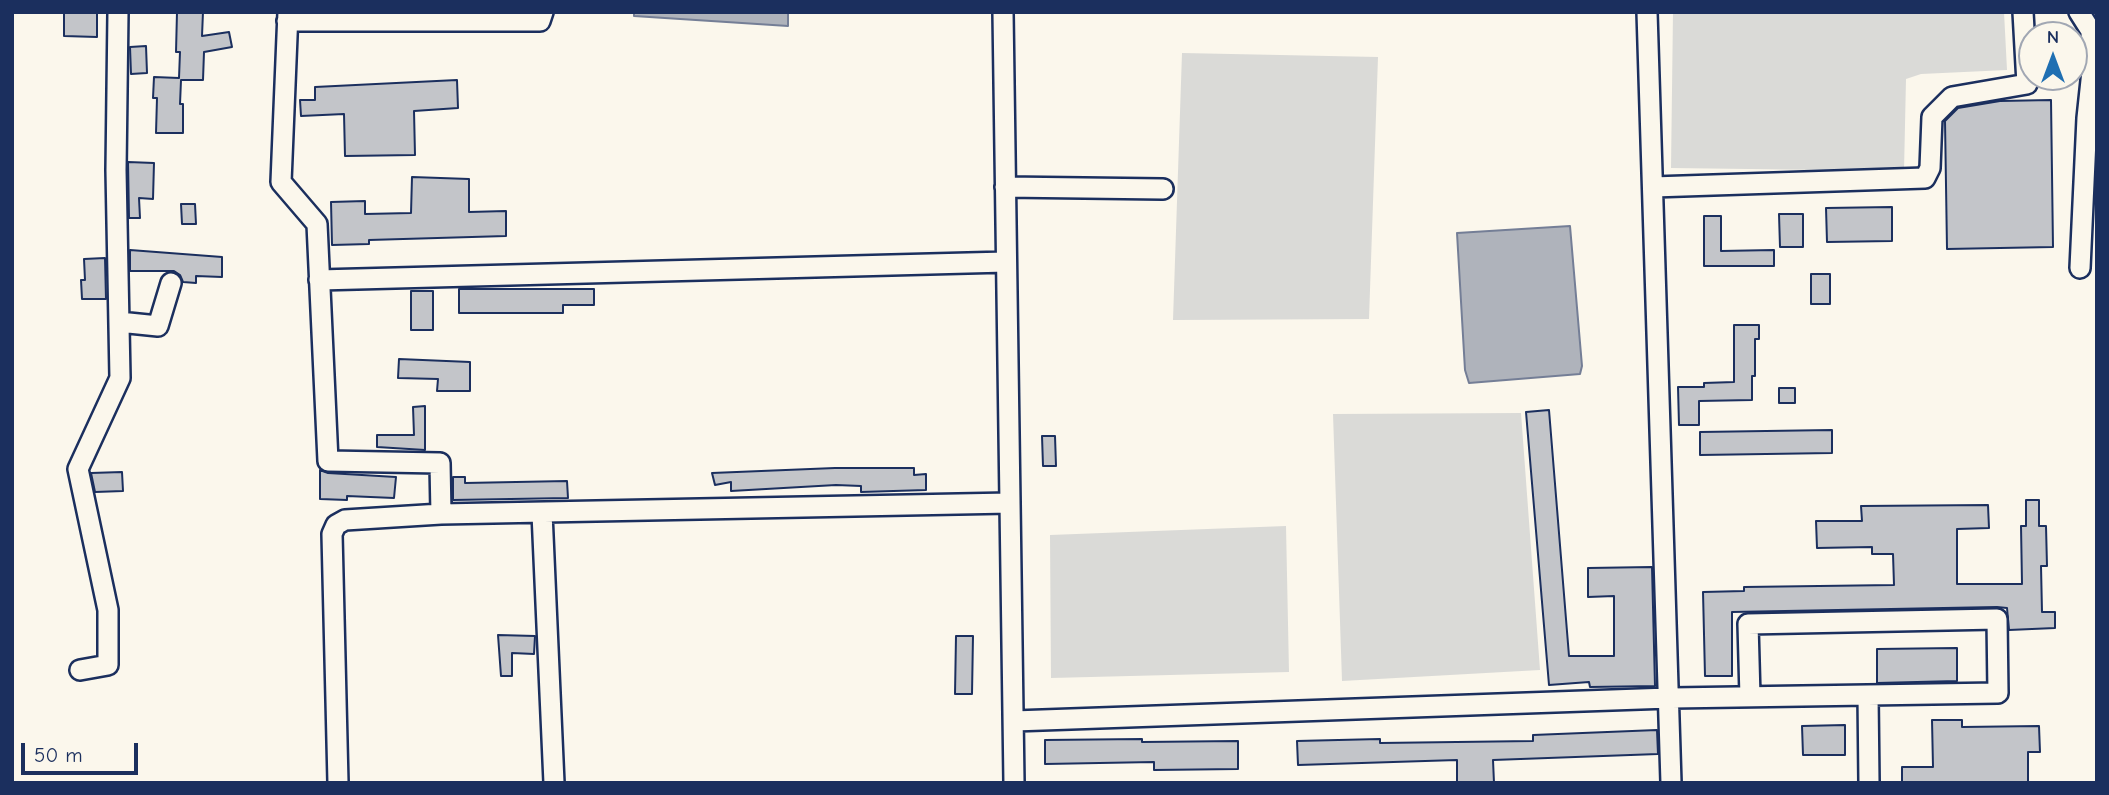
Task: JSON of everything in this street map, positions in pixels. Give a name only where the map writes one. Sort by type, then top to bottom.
[{"type":"street","points":[[80,670],[108,665],[108,610],[78,469],[120,377],[116,170],[118,12]]},
{"type":"street","points":[[441,514],[440,463],[328,461],[317,224],[281,182],[288,17],[540,21],[543,12]]},
{"type":"street","points":[[1003,12],[1014,783]]},
{"type":"street","points":[[1647,12],[1671,783]]},
{"type":"street","points":[[1653,187],[1925,178],[1930,168],[1932,117],[1952,97],[2027,84],[2023,12]]},
{"type":"street","points":[[2079,12],[2091,32],[2094,73],[2087,118],[2080,268]]},
{"type":"street","points":[[1006,187],[1163,189]]},
{"type":"street","points":[[319,280],[1006,262]]},
{"type":"street","points":[[119,322],[158,326],[171,283]]},
{"type":"street","points":[[338,783],[332,534],[336,525],[345,520],[441,514],[1010,503]]},
{"type":"street","points":[[542,513],[554,783]]},
{"type":"street","points":[[1014,721],[1669,698],[1750,697],[1998,693],[1997,619],[1748,624],[1750,697]]},
{"type":"street","points":[[1868,695],[1869,783]]},
{"type":"shaded area","points":[[634,12],[788,12],[788,26],[634,16]]},
{"type":"shaded area","points":[[1673,12],[2004,12],[2007,70],[1921,74],[1906,79],[1904,171],[1671,168]]},
{"type":"shaded area","points":[[1182,53],[1378,57],[1369,319],[1173,320]]},
{"type":"shaded area","points":[[1570,226],[1582,366],[1580,374],[1469,383],[1465,370],[1457,233]]},
{"type":"shaded area","points":[[1521,413],[1540,670],[1342,681],[1333,414]]},
{"type":"shaded area","points":[[1286,526],[1289,672],[1051,678],[1050,535]]},
{"type":"building","points":[[64,12],[97,12],[97,37],[64,36]]},
{"type":"building","points":[[177,12],[203,12],[202,36],[229,32],[232,47],[204,52],[203,80],[181,80],[183,133],[156,133],[157,98],[153,98],[154,77],[179,78],[180,52],[176,52]]},
{"type":"building","points":[[146,46],[147,73],[131,74],[130,47]]},
{"type":"building","points":[[457,80],[458,108],[414,111],[415,155],[345,156],[344,114],[301,116],[300,100],[315,100],[315,87]]},
{"type":"building","points":[[2051,100],[2053,247],[1947,249],[1945,121],[1958,108],[2000,101]]},
{"type":"building","points":[[128,162],[154,163],[153,199],[139,198],[140,218],[129,218]]},
{"type":"building","points":[[412,177],[469,179],[469,212],[506,211],[506,236],[369,240],[369,244],[332,245],[331,202],[365,201],[365,214],[411,213]]},
{"type":"building","points":[[181,204],[195,204],[196,224],[182,224]]},
{"type":"building","points":[[1892,207],[1892,241],[1827,242],[1826,208]]},
{"type":"building","points":[[1779,214],[1803,214],[1803,247],[1780,247]]},
{"type":"building","points":[[1704,216],[1721,216],[1721,251],[1774,250],[1774,266],[1704,266]]},
{"type":"building","points":[[130,250],[222,257],[222,277],[196,276],[196,283],[183,282],[180,275],[174,271],[130,271]]},
{"type":"building","points":[[105,258],[106,299],[82,299],[84,259]]},
{"type":"building","points":[[1811,274],[1830,274],[1830,304],[1811,304]]},
{"type":"building","points":[[459,289],[594,289],[594,305],[563,305],[563,313],[459,313]]},
{"type":"building","points":[[411,291],[433,291],[433,330],[411,330]]},
{"type":"building","points":[[1734,325],[1759,325],[1759,339],[1755,339],[1752,400],[1699,401],[1699,425],[1679,425],[1678,387],[1704,387],[1704,383],[1734,382]]},
{"type":"building","points":[[399,359],[470,362],[470,391],[437,391],[438,379],[398,378]]},
{"type":"building","points":[[1779,388],[1795,388],[1795,403],[1779,403]]},
{"type":"building","points":[[425,406],[425,450],[377,447],[377,435],[414,435],[413,407]]},
{"type":"building","points":[[1549,410],[1569,656],[1614,656],[1614,596],[1588,597],[1588,568],[1652,567],[1655,686],[1590,687],[1589,682],[1549,685],[1526,412]]},
{"type":"building","points":[[1832,430],[1832,453],[1700,455],[1700,432]]},
{"type":"building","points":[[1042,436],[1055,436],[1056,466],[1043,466]]},
{"type":"building","points":[[914,468],[914,475],[926,474],[926,490],[861,492],[861,486],[836,485],[731,491],[731,482],[715,485],[712,473]]},
{"type":"building","points":[[320,470],[328,473],[396,477],[394,498],[347,496],[347,500],[320,499]]},
{"type":"building","points":[[122,472],[123,491],[95,492],[91,473]]},
{"type":"building","points":[[453,477],[465,477],[465,483],[567,481],[568,498],[453,500]]},
{"type":"building","points":[[2026,500],[2039,500],[2039,526],[2046,526],[2047,566],[2041,566],[2042,612],[2055,612],[2055,628],[2009,630],[2007,608],[1997,607],[1732,612],[1732,676],[1705,676],[1703,592],[1744,591],[1744,587],[1894,585],[1893,554],[1872,554],[1872,547],[1817,548],[1816,521],[1862,521],[1861,506],[1988,505],[1989,528],[1957,529],[1957,584],[2022,584],[2021,526],[2026,526]]},
{"type":"building","points":[[498,635],[535,636],[534,654],[512,653],[512,676],[501,676]]},
{"type":"building","points":[[956,636],[973,636],[972,694],[955,694]]},
{"type":"building","points":[[1957,648],[1957,681],[1877,683],[1877,649]]},
{"type":"building","points":[[1932,720],[1962,720],[1962,727],[2039,726],[2040,752],[2028,752],[2028,783],[1902,783],[1902,767],[1933,767]]},
{"type":"building","points":[[1845,725],[1845,755],[1803,755],[1802,726]]},
{"type":"building","points":[[1657,730],[1658,754],[1493,760],[1494,783],[1457,783],[1457,760],[1298,765],[1297,741],[1533,741],[1533,735]]},
{"type":"building","points":[[1142,739],[1142,742],[1238,741],[1238,769],[1154,770],[1154,762],[1045,764],[1045,740]]}]
